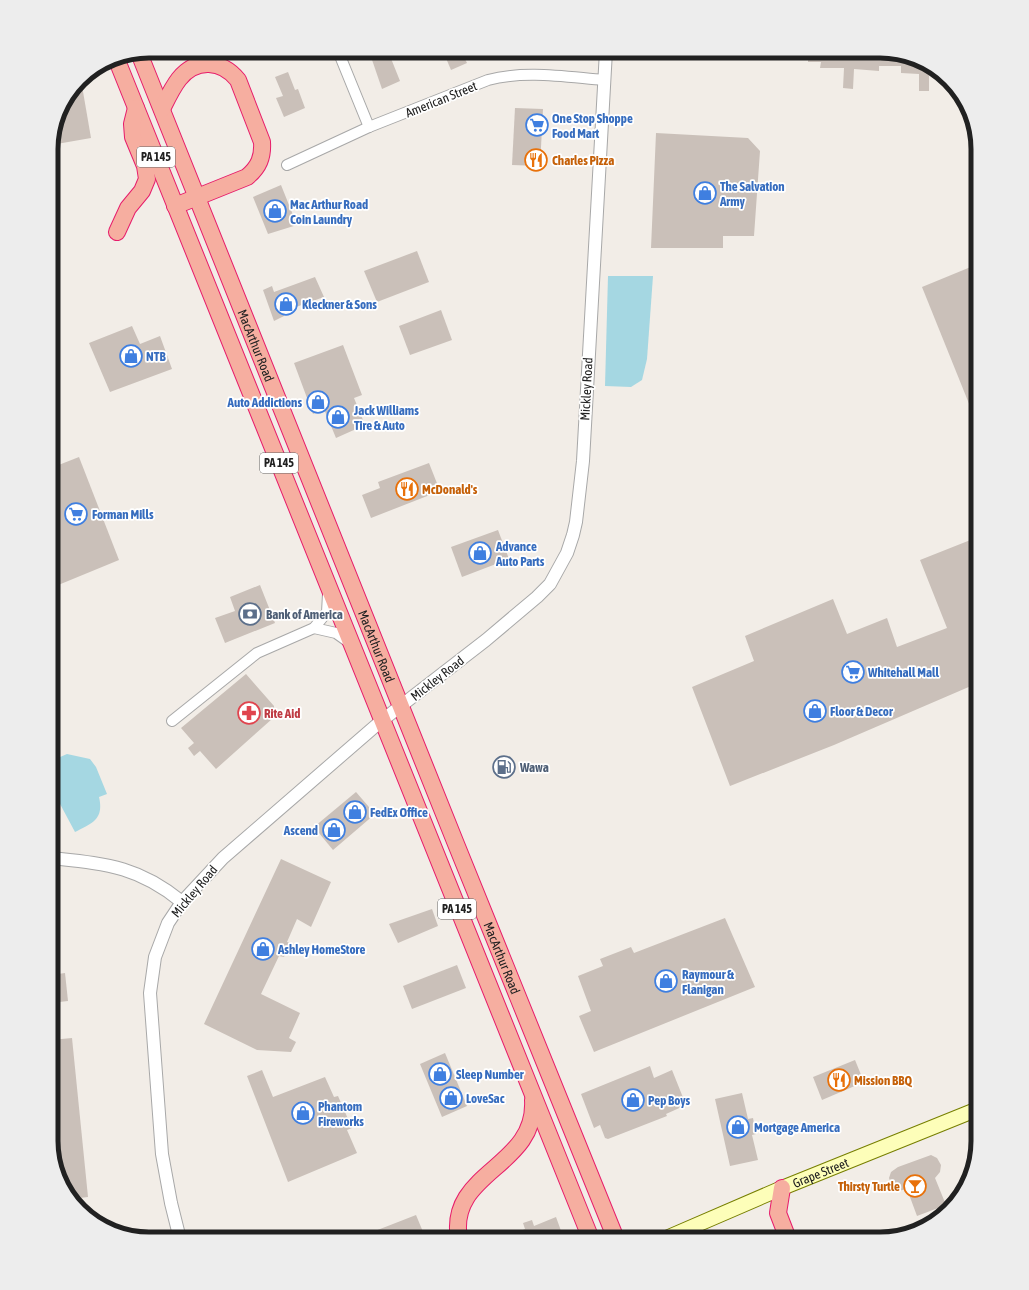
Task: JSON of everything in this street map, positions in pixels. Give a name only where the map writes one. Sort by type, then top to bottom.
[{"type":"highway","name":"MacArthur Road","points":[[141,59],[613,1232]]},
{"type":"highway","points":[[162,109],[180,78],[197,66],[205,63],[223,66],[238,80],[262,142],[263,152],[260,162],[247,176],[175,206]]},
{"type":"highway","name":"MacArthur Road","points":[[118,64],[588,1232]]},
{"type":"highway","points":[[117,232],[128,208],[142,190],[147,179],[145,166],[133,137],[132,124],[136,108]]},
{"type":"highway","points":[[458,1232],[458,1216],[461,1205],[473,1187],[504,1161],[522,1141],[531,1123],[533,1096]]},
{"type":"highway","points":[[782,1188],[778,1213],[785,1232]]},
{"type":"main road","name":"Grape Street","points":[[680,1232],[782,1188],[971,1112]]},
{"type":"street","points":[[341,58],[370,127]]},
{"type":"street","name":"Mickley Road","points":[[178,1232],[162,1154],[150,993],[152,972],[160,942],[168,923],[182,902],[223,858],[382,720],[486,640],[537,597],[550,584],[561,566],[573,536],[576,522],[582,461],[606,58]]},
{"type":"street","name":"American Street","points":[[287,165],[370,127],[488,80],[502,76],[520,74],[604,80]]},
{"type":"street","points":[[172,721],[257,652],[314,628],[327,612],[328,586]]},
{"type":"street","points":[[314,628],[336,633],[352,645]]},
{"type":"street","points":[[58,859],[101,864],[130,870],[149,878],[182,902]]},
{"type":"water","points":[[608,276],[653,276],[647,359],[642,380],[631,387],[605,386]]},
{"type":"water","points":[[67,754],[90,759],[96,767],[107,794],[99,797],[100,810],[96,819],[92,823],[75,832],[58,800],[58,758]]},
{"type":"building","points":[[371,58],[391,58],[400,81],[382,89]]},
{"type":"building","points":[[446,58],[464,58],[467,63],[451,70]]},
{"type":"building","points":[[808,58],[886,58],[898,60],[920,67],[929,72],[929,91],[919,91],[919,74],[901,73],[901,66],[879,66],[879,71],[854,69],[853,89],[843,88],[844,68],[820,68],[821,62],[808,62]]},
{"type":"building","points":[[288,72],[295,90],[298,89],[305,108],[284,117],[276,98],[283,96],[275,77]]},
{"type":"building","points":[[82,88],[91,138],[58,144],[61,126],[67,109]]},
{"type":"building","points":[[515,108],[543,109],[540,166],[512,165]]},
{"type":"building","name":"The Salvation Army","points":[[656,133],[748,138],[760,151],[754,236],[723,236],[723,248],[651,248]]},
{"type":"building","name":"Mac Arthur Road Coin Laundry","points":[[281,185],[297,225],[268,234],[253,197]]},
{"type":"building","points":[[417,251],[429,282],[377,302],[364,271]]},
{"type":"building","points":[[971,267],[971,409],[922,287]]},
{"type":"building","name":"Kleckner & Sons","points":[[315,277],[324,297],[282,312],[284,316],[274,321],[263,290],[272,286],[274,292]]},
{"type":"building","points":[[441,310],[452,340],[410,355],[399,326]]},
{"type":"building","name":"NTB","points":[[132,326],[140,344],[160,336],[172,369],[110,392],[89,343]]},
{"type":"building","points":[[343,345],[362,395],[354,398],[365,425],[336,438],[324,409],[313,414],[294,363]]},
{"type":"building","name":"Forman Mills","points":[[79,457],[119,560],[58,585],[58,465]]},
{"type":"building","name":"McDonald's","points":[[429,463],[440,491],[371,518],[362,495],[380,488],[378,482]]},
{"type":"building","name":"Advance Auto Parts","points":[[498,530],[509,559],[462,577],[451,547]]},
{"type":"building","name":"Whitehall Mall","points":[[971,540],[971,686],[834,745],[730,786],[692,687],[754,661],[745,636],[833,599],[847,634],[887,618],[897,647],[947,628],[920,560]]},
{"type":"building","name":"Bank of America","points":[[260,585],[275,623],[225,643],[215,618],[235,611],[230,597]]},
{"type":"building","name":"Rite Aid","points":[[246,674],[274,706],[274,715],[272,719],[216,769],[200,751],[194,756],[188,748],[194,743],[181,728]]},
{"type":"building","points":[[356,792],[375,814],[333,850],[314,827]]},
{"type":"building","name":"Ashley HomeStore","points":[[281,859],[331,882],[311,927],[297,919],[287,942],[291,943],[284,957],[279,956],[261,994],[300,1013],[289,1038],[296,1042],[291,1052],[257,1050],[204,1024]]},
{"type":"building","points":[[432,909],[438,926],[398,943],[389,924]]},
{"type":"building","name":"Raymour & Flanigan","points":[[725,918],[755,987],[594,1052],[579,1016],[591,1011],[578,976],[603,966],[600,959],[631,947],[634,953]]},
{"type":"building","points":[[457,965],[466,988],[412,1009],[403,986]]},
{"type":"building","points":[[65,973],[68,1001],[58,1002],[58,974]]},
{"type":"building","points":[[72,1038],[88,1197],[79,1198],[73,1191],[67,1181],[60,1159],[58,1147],[58,1039]]},
{"type":"building","points":[[445,1053],[467,1106],[442,1117],[420,1064]]},
{"type":"building","name":"Mission BBQ","points":[[855,1060],[864,1082],[822,1100],[813,1077]]},
{"type":"building","name":"Pep Boys","points":[[650,1066],[654,1078],[672,1070],[686,1105],[666,1114],[667,1116],[608,1139],[605,1138],[600,1125],[594,1128],[581,1094]]},
{"type":"building","name":"Phantom Fireworks","points":[[262,1070],[273,1097],[325,1077],[334,1097],[338,1096],[352,1128],[347,1130],[357,1153],[288,1182],[247,1076]]},
{"type":"building","name":"Mortgage America","points":[[742,1093],[748,1119],[753,1118],[756,1134],[752,1135],[758,1160],[730,1166],[715,1099]]},
{"type":"building","name":"Thirsty Turtle","points":[[931,1155],[937,1158],[941,1165],[940,1172],[935,1178],[945,1203],[943,1206],[917,1216],[907,1189],[898,1191],[893,1189],[889,1178],[891,1172],[898,1167]]},
{"type":"building","points":[[416,1215],[423,1232],[372,1232]]},
{"type":"building","points":[[556,1217],[561,1232],[518,1232],[525,1229],[523,1223],[532,1220],[534,1226]]},
{"type":"place","name":"One Stop Shoppe Food Mart","points":[[537,125]]},
{"type":"place","name":"Charles Pizza","points":[[536,160]]},
{"type":"place","name":"The Salvation Army","points":[[705,193]]},
{"type":"place","name":"Mac Arthur Road Coin Laundry","points":[[275,211]]},
{"type":"place","name":"Kleckner & Sons","points":[[286,304]]},
{"type":"place","name":"NTB","points":[[131,356]]},
{"type":"place","name":"Auto Addictions","points":[[318,402]]},
{"type":"place","name":"Jack Williams Tire & Auto","points":[[338,417]]},
{"type":"place","name":"McDonald's","points":[[407,489]]},
{"type":"place","name":"Forman Mills","points":[[76,514]]},
{"type":"place","name":"Advance Auto Parts","points":[[480,553]]},
{"type":"place","name":"Bank of America","points":[[250,614]]},
{"type":"place","name":"Whitehall Mall","points":[[853,672]]},
{"type":"place","name":"Floor & Decor","points":[[815,711]]},
{"type":"place","name":"Rite Aid","points":[[249,713]]},
{"type":"place","name":"Wawa","points":[[504,767]]},
{"type":"place","name":"FedEx Office","points":[[355,812]]},
{"type":"place","name":"Ascend","points":[[334,830]]},
{"type":"place","name":"Ashley HomeStore","points":[[263,949]]},
{"type":"place","name":"Raymour & Flanigan","points":[[666,981]]},
{"type":"place","name":"Sleep Number","points":[[440,1074]]},
{"type":"place","name":"Mission BBQ","points":[[839,1080]]},
{"type":"place","name":"LoveSac","points":[[451,1098]]},
{"type":"place","name":"Pep Boys","points":[[633,1100]]},
{"type":"place","name":"Phantom Fireworks","points":[[303,1113]]},
{"type":"place","name":"Mortgage America","points":[[738,1127]]},
{"type":"place","name":"Thirsty Turtle","points":[[915,1186]]}]
